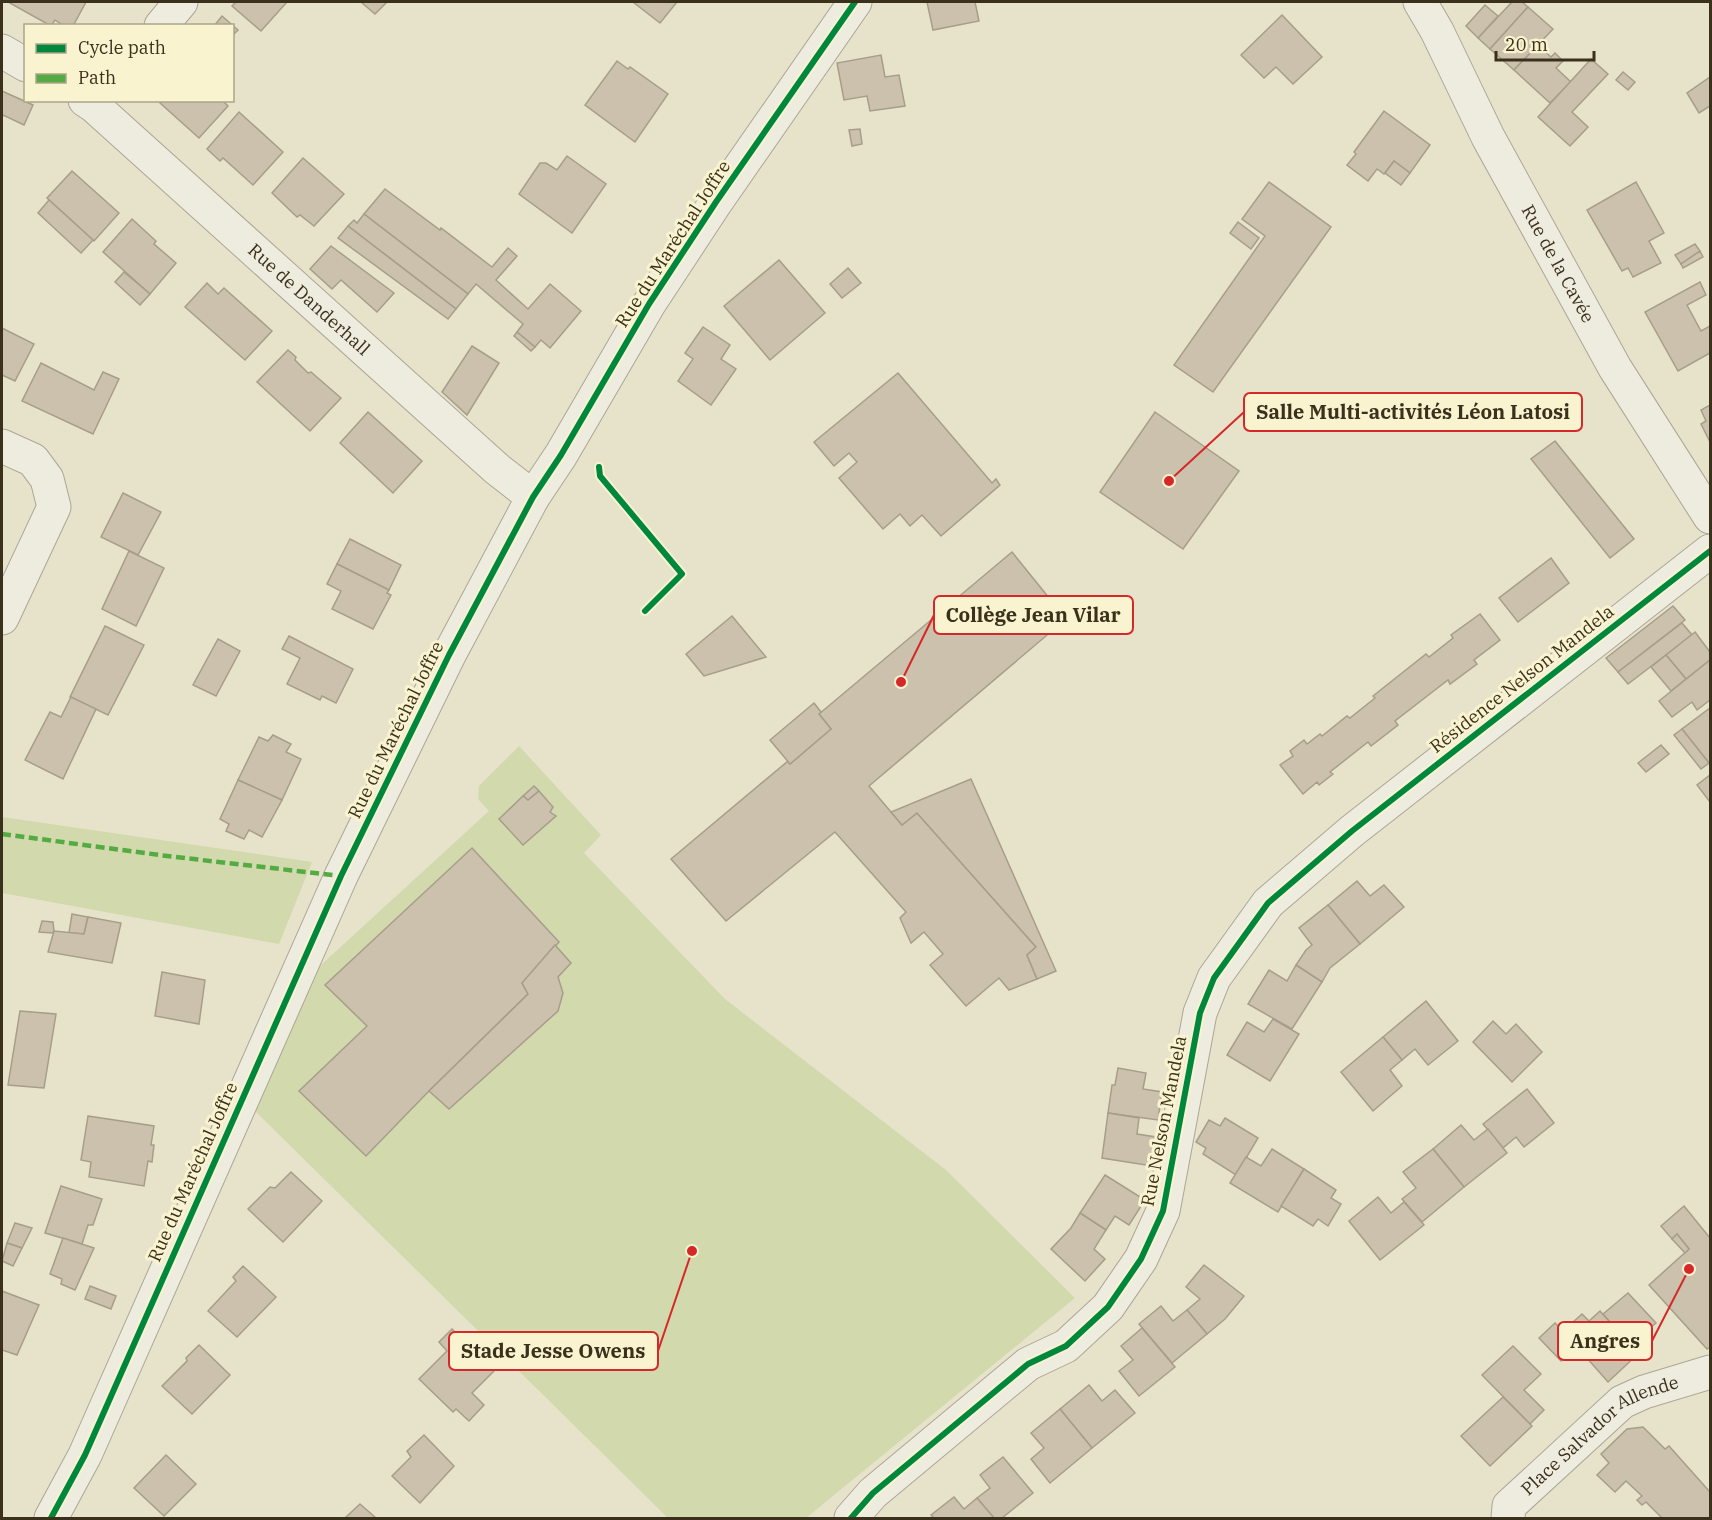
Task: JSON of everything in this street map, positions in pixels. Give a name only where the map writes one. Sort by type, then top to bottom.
[{"type":"street","points":[[163,24],[181,2]]},
{"type":"street","name":"Rue du Maréchal Joffre","points":[[51,1518],[85,1455],[341,876],[431,690],[533,497],[561,455],[649,304],[716,202],[855,2]]},
{"type":"street","name":"Rue de la Cavée","points":[[1420,2],[1437,31],[1488,137],[1615,368],[1710,517]]},
{"type":"street","points":[[2,51],[24,64]]},
{"type":"street","name":"Rue de Danderhall","points":[[93,102],[497,470],[533,497]]},
{"type":"street","points":[[2,446],[33,460],[47,479],[54,507],[2,618]]},
{"type":"street","name":"Résidence Nelson Mandela","points":[[1352,831],[1710,551]]},
{"type":"street","name":"Rue Nelson Mandela","points":[[851,1518],[873,1493],[1028,1364],[1066,1346],[1108,1307],[1141,1259],[1163,1211],[1200,1013],[1214,978],[1268,903],[1352,831]]},
{"type":"street","name":"Place Salvador Allende","points":[[1508,1518],[1509,1506],[1622,1402],[1644,1392],[1710,1372]]},
{"type":"green space","points":[[519,746],[601,835],[584,853],[725,999],[946,1170],[1075,1298],[806,1518],[668,1518],[254,1110],[310,975],[489,811],[478,799],[479,786]]},
{"type":"green space","points":[[2,817],[312,862],[279,944],[2,893]]},
{"type":"building","points":[[8,2],[86,2],[74,24],[61,24],[55,20],[52,24],[47,24]]},
{"type":"building","points":[[236,2],[287,2],[261,31],[232,6]]},
{"type":"building","points":[[361,2],[387,2],[375,14]]},
{"type":"building","points":[[633,2],[677,2],[660,23]]},
{"type":"building","points":[[927,2],[975,2],[979,21],[933,30]]},
{"type":"building","points":[[1512,2],[1522,2],[1528,7],[1490,49],[1478,38]]},
{"type":"building","points":[[1485,5],[1498,16],[1478,38],[1466,26]]},
{"type":"building","points":[[1528,7],[1553,29],[1514,70],[1490,49]]},
{"type":"building","points":[[1282,15],[1322,57],[1293,84],[1276,67],[1264,78],[1241,55]]},
{"type":"building","points":[[222,16],[231,24],[216,24]]},
{"type":"building","points":[[1538,45],[1551,57],[1555,53],[1563,61],[1556,68],[1571,82],[1550,103],[1514,70]]},
{"type":"building","points":[[881,55],[885,77],[899,75],[905,106],[870,111],[867,96],[844,100],[837,63]]},
{"type":"building","points":[[1591,59],[1608,74],[1572,112],[1588,127],[1570,146],[1538,117]]},
{"type":"building","points":[[617,61],[628,69],[630,67],[668,94],[635,142],[585,105]]},
{"type":"building","points":[[1623,72],[1635,82],[1628,90],[1616,80]]},
{"type":"building","points":[[1710,77],[1710,106],[1699,113],[1687,93]]},
{"type":"building","points":[[2,91],[33,105],[24,125],[3,115],[2,118]]},
{"type":"building","points":[[224,102],[228,106],[199,138],[160,103]]},
{"type":"building","points":[[1384,111],[1430,145],[1410,173],[1394,161],[1384,174],[1377,169],[1368,181],[1347,165]]},
{"type":"building","points":[[239,112],[283,152],[253,185],[223,158],[220,161],[207,149]]},
{"type":"building","points":[[860,129],[862,144],[852,146],[849,130]]},
{"type":"building","points":[[567,156],[606,184],[572,233],[519,194],[540,163],[546,163],[557,170]]},
{"type":"building","points":[[303,158],[344,194],[314,226],[300,215],[297,217],[272,193]]},
{"type":"building","points":[[1394,161],[1410,173],[1401,185],[1385,173]]},
{"type":"building","points":[[72,171],[119,213],[94,241],[47,198]]},
{"type":"building","points":[[1269,182],[1331,227],[1213,392],[1174,365],[1265,236],[1242,219]]},
{"type":"building","points":[[1636,182],[1664,233],[1649,241],[1661,263],[1633,277],[1628,268],[1622,271],[1587,210]]},
{"type":"building","points":[[385,189],[492,267],[508,248],[517,256],[496,280],[528,309],[550,284],[581,311],[550,348],[541,340],[535,347],[517,332],[523,324],[476,284],[468,294],[364,214]]},
{"type":"building","points":[[49,200],[93,240],[81,253],[38,213]]},
{"type":"building","points":[[364,214],[468,294],[456,309],[348,226],[354,220],[357,223]]},
{"type":"building","points":[[132,219],[156,241],[154,244],[176,263],[150,294],[103,252]]},
{"type":"building","points":[[1238,222],[1259,238],[1251,249],[1230,233]]},
{"type":"building","points":[[348,226],[456,309],[448,319],[338,238]]},
{"type":"building","points":[[1695,244],[1700,251],[1681,264],[1675,255]]},
{"type":"building","points":[[331,246],[394,293],[377,312],[341,280],[332,289],[310,269]]},
{"type":"building","points":[[1700,251],[1703,257],[1683,268],[1681,264]]},
{"type":"building","points":[[779,260],[825,313],[770,360],[724,306]]},
{"type":"building","points":[[848,268],[861,283],[842,298],[830,284]]},
{"type":"building","points":[[124,272],[150,294],[140,305],[115,282]]},
{"type":"building","points":[[1700,282],[1706,295],[1687,305],[1701,331],[1710,326],[1710,353],[1678,371],[1645,312]]},
{"type":"building","points":[[207,283],[218,294],[224,288],[272,331],[245,360],[185,307]]},
{"type":"building","points":[[703,327],[730,345],[721,359],[736,369],[711,405],[678,381],[693,359],[685,353]]},
{"type":"building","points":[[2,328],[34,344],[15,381],[2,375]]},
{"type":"building","points":[[517,332],[535,347],[531,351],[514,336]]},
{"type":"building","points":[[472,346],[499,363],[467,415],[442,392]]},
{"type":"building","points":[[288,350],[308,373],[311,372],[341,398],[310,431],[257,382]]},
{"type":"building","points":[[41,363],[94,390],[103,372],[119,379],[93,434],[22,401]]},
{"type":"building","points":[[898,373],[992,483],[996,479],[1000,485],[941,536],[922,515],[910,526],[900,514],[883,529],[839,478],[857,462],[849,453],[834,466],[814,442]]},
{"type":"building","points":[[1710,405],[1710,442],[1701,424],[1706,421],[1701,410]]},
{"type":"building","points":[[368,412],[422,461],[393,493],[340,443]]},
{"type":"building","points":[[1155,412],[1239,471],[1183,549],[1100,492]]},
{"type":"building","points":[[1555,441],[1634,539],[1610,558],[1531,459]]},
{"type":"building","points":[[123,493],[161,512],[138,555],[101,537]]},
{"type":"building","points":[[350,539],[401,565],[389,590],[337,564]]},
{"type":"building","points":[[129,551],[164,568],[136,626],[102,609]]},
{"type":"building","points":[[1012,552],[1066,619],[869,786],[902,825],[917,813],[1036,947],[1027,955],[1037,979],[1009,990],[999,978],[966,1006],[930,965],[943,954],[924,932],[911,943],[900,918],[906,912],[835,832],[726,921],[671,859],[788,761],[790,764],[831,729],[819,714]]},
{"type":"building","points":[[1551,558],[1569,583],[1518,622],[1499,598]]},
{"type":"building","points":[[337,564],[389,590],[387,593],[391,595],[373,629],[332,609],[341,591],[327,584]]},
{"type":"building","points":[[1673,606],[1685,620],[1618,672],[1606,658]]},
{"type":"building","points":[[1480,614],[1500,640],[1474,660],[1477,664],[1450,684],[1448,680],[1395,721],[1398,725],[1371,746],[1368,742],[1330,772],[1333,774],[1319,785],[1317,782],[1303,794],[1280,765],[1293,756],[1290,751],[1304,740],[1307,744],[1320,734],[1322,736],[1347,716],[1350,718],[1375,698],[1373,696],[1426,654],[1429,657],[1453,638],[1451,635]]},
{"type":"building","points":[[732,616],[766,657],[704,676],[686,654]]},
{"type":"building","points":[[1682,623],[1692,635],[1628,684],[1618,672]]},
{"type":"building","points":[[105,626],[144,645],[108,715],[70,697]]},
{"type":"building","points":[[1695,632],[1710,652],[1710,660],[1686,679],[1666,655]]},
{"type":"building","points":[[289,636],[353,669],[336,703],[322,696],[320,700],[287,684],[300,658],[282,649]]},
{"type":"building","points":[[218,639],[240,651],[216,696],[193,685]]},
{"type":"building","points":[[1666,655],[1686,679],[1671,691],[1651,667]]},
{"type":"building","points":[[1710,660],[1710,700],[1697,710],[1692,702],[1672,717],[1659,701]]},
{"type":"building","points":[[71,697],[96,709],[63,779],[25,760],[50,712],[61,717]]},
{"type":"building","points":[[814,703],[821,712],[819,714],[831,729],[790,764],[770,740]]},
{"type":"building","points":[[1710,708],[1710,762],[1709,763],[1682,729]]},
{"type":"building","points":[[1682,729],[1709,763],[1701,769],[1674,735]]},
{"type":"building","points":[[273,735],[291,744],[286,752],[301,759],[282,800],[238,780],[259,737],[268,741]]},
{"type":"building","points":[[1661,745],[1669,754],[1646,772],[1638,763]]},
{"type":"building","points":[[1710,775],[1710,802],[1697,785]]},
{"type":"building","points":[[971,779],[1056,971],[1037,979],[1027,955],[1036,947],[917,813],[902,825],[891,812]]},
{"type":"building","points":[[238,780],[282,800],[262,837],[249,830],[244,839],[226,831],[229,824],[220,819]]},
{"type":"building","points":[[534,786],[539,791],[528,800],[523,796]]},
{"type":"building","points":[[539,791],[553,807],[550,812],[556,816],[523,845],[499,819],[523,796],[528,800]]},
{"type":"building","points":[[472,848],[559,942],[522,983],[528,994],[366,1156],[299,1091],[367,1026],[325,985]]},
{"type":"building","points":[[1357,881],[1370,896],[1384,885],[1404,907],[1360,944],[1328,905]]},
{"type":"building","points":[[1328,905],[1360,944],[1330,968],[1322,982],[1296,965],[1312,945],[1299,928]]},
{"type":"building","points":[[72,914],[88,917],[84,934],[69,933]]},
{"type":"building","points":[[88,917],[121,923],[112,963],[48,952],[54,931],[84,934]]},
{"type":"building","points":[[42,921],[53,922],[54,931],[52,933],[39,932]]},
{"type":"building","points":[[555,945],[571,963],[558,977],[563,993],[558,1011],[449,1109],[429,1091],[528,994],[522,983]]},
{"type":"building","points":[[1296,965],[1322,982],[1292,1029],[1248,1004],[1269,970],[1287,981]]},
{"type":"building","points":[[162,972],[205,980],[199,1024],[155,1016]]},
{"type":"building","points":[[1426,1001],[1458,1041],[1428,1065],[1415,1049],[1402,1060],[1383,1037]]},
{"type":"building","points":[[20,1011],[56,1014],[44,1088],[8,1085]]},
{"type":"building","points":[[1273,1019],[1299,1034],[1270,1081],[1227,1055],[1247,1022],[1264,1032]]},
{"type":"building","points":[[1493,1021],[1506,1034],[1516,1024],[1542,1052],[1512,1082],[1473,1042]]},
{"type":"building","points":[[1383,1037],[1402,1060],[1390,1070],[1402,1086],[1373,1111],[1341,1072]]},
{"type":"building","points":[[1118,1068],[1146,1073],[1143,1089],[1162,1092],[1158,1120],[1108,1113],[1112,1085],[1115,1085]]},
{"type":"building","points":[[1527,1089],[1554,1123],[1524,1147],[1516,1137],[1503,1148],[1483,1124]]},
{"type":"building","points":[[1108,1113],[1139,1118],[1137,1134],[1156,1137],[1152,1166],[1102,1158]]},
{"type":"building","points":[[88,1116],[154,1126],[151,1145],[154,1145],[152,1162],[148,1161],[144,1186],[89,1177],[91,1162],[81,1160]]},
{"type":"building","points":[[1225,1118],[1258,1138],[1236,1175],[1203,1154],[1206,1148],[1196,1142],[1209,1120],[1220,1126]]},
{"type":"building","points":[[1461,1125],[1474,1140],[1488,1129],[1507,1153],[1464,1187],[1433,1149]]},
{"type":"building","points":[[1272,1149],[1304,1169],[1278,1212],[1230,1183],[1246,1157],[1261,1166]]},
{"type":"building","points":[[1433,1149],[1464,1187],[1422,1222],[1402,1199],[1416,1188],[1403,1172]]},
{"type":"building","points":[[1304,1169],[1336,1190],[1331,1198],[1341,1204],[1328,1226],[1318,1219],[1313,1226],[1281,1206]]},
{"type":"building","points":[[291,1172],[322,1201],[283,1242],[248,1209],[270,1187],[275,1188]]},
{"type":"building","points":[[1105,1175],[1145,1200],[1129,1225],[1115,1216],[1106,1230],[1080,1213]]},
{"type":"building","points":[[61,1186],[102,1199],[93,1225],[88,1225],[82,1244],[45,1233]]},
{"type":"building","points":[[1378,1197],[1391,1213],[1404,1202],[1424,1225],[1380,1260],[1349,1221]]},
{"type":"building","points":[[1684,1206],[1710,1238],[1710,1347],[1707,1349],[1649,1285],[1689,1249],[1677,1234],[1672,1239],[1661,1226]]},
{"type":"building","points":[[1080,1213],[1106,1230],[1094,1249],[1105,1259],[1085,1281],[1051,1249],[1071,1228]]},
{"type":"building","points":[[15,1223],[32,1228],[22,1248],[7,1243]]},
{"type":"building","points":[[1677,1234],[1689,1249],[1685,1253],[1672,1239]]},
{"type":"building","points":[[63,1238],[94,1248],[75,1290],[61,1284],[62,1279],[50,1274]]},
{"type":"building","points":[[7,1243],[22,1248],[13,1266],[2,1261]]},
{"type":"building","points":[[1204,1265],[1244,1296],[1225,1319],[1207,1334],[1187,1310],[1200,1299],[1186,1287]]},
{"type":"building","points":[[243,1266],[276,1297],[237,1337],[208,1311],[236,1281],[233,1277]]},
{"type":"building","points":[[90,1286],[116,1296],[111,1309],[85,1299]]},
{"type":"building","points":[[2,1291],[39,1305],[17,1355],[2,1350]]},
{"type":"building","points":[[1628,1293],[1656,1323],[1630,1345],[1603,1314]]},
{"type":"building","points":[[1161,1306],[1173,1321],[1187,1310],[1207,1334],[1172,1363],[1139,1324]]},
{"type":"building","points":[[1600,1311],[1638,1354],[1608,1382],[1563,1331],[1582,1314],[1589,1321]]},
{"type":"building","points":[[1555,1323],[1577,1346],[1561,1361],[1539,1338]]},
{"type":"building","points":[[1142,1328],[1175,1367],[1139,1396],[1119,1371],[1133,1360],[1121,1346]]},
{"type":"building","points":[[452,1329],[495,1370],[472,1393],[484,1405],[469,1421],[456,1409],[453,1412],[419,1379],[447,1351],[439,1342]]},
{"type":"building","points":[[199,1345],[230,1375],[192,1414],[162,1386],[187,1361],[186,1358]]},
{"type":"building","points":[[1513,1346],[1541,1374],[1524,1390],[1544,1410],[1530,1424],[1482,1375]]},
{"type":"building","points":[[1089,1385],[1102,1401],[1115,1390],[1135,1413],[1092,1448],[1060,1409]]},
{"type":"building","points":[[1503,1397],[1532,1426],[1490,1466],[1461,1436]]},
{"type":"building","points":[[1060,1409],[1092,1448],[1050,1483],[1031,1459],[1044,1448],[1031,1433]]},
{"type":"building","points":[[1643,1427],[1665,1449],[1669,1446],[1710,1492],[1710,1518],[1662,1518],[1646,1502],[1642,1505],[1637,1500],[1642,1496],[1626,1481],[1615,1492],[1597,1475],[1609,1463],[1601,1454],[1627,1429]]},
{"type":"building","points":[[424,1435],[454,1466],[420,1503],[392,1476],[411,1457],[407,1451]]},
{"type":"building","points":[[166,1455],[196,1484],[164,1516],[134,1488]]},
{"type":"building","points":[[1003,1457],[1033,1493],[1002,1518],[994,1518],[977,1498],[990,1488],[980,1475]]},
{"type":"building","points":[[954,1497],[964,1509],[977,1498],[994,1518],[934,1518],[931,1515]]},
{"type":"building","points":[[360,1504],[376,1518],[345,1518]]},
{"type":"marked path","points":[[2,834],[341,876]]},
{"type":"cycle path","points":[[51,1518],[85,1455],[341,876],[449,655],[533,497],[561,455],[649,304],[716,202],[855,2]]},
{"type":"cycle path","points":[[599,467],[600,476],[682,574],[645,611]]},
{"type":"cycle path","points":[[851,1518],[873,1493],[1028,1364],[1066,1346],[1108,1307],[1141,1259],[1163,1211],[1200,1013],[1214,978],[1268,903],[1352,831],[1710,551]]},
{"type":"place","name":"Salle Multi-activités Léon Latosi","points":[[1169,481]]},
{"type":"place","name":"Collège Jean Vilar","points":[[901,682]]},
{"type":"place","name":"Stade Jesse Owens","points":[[692,1251]]},
{"type":"place","name":"Angres","points":[[1689,1269]]}]
